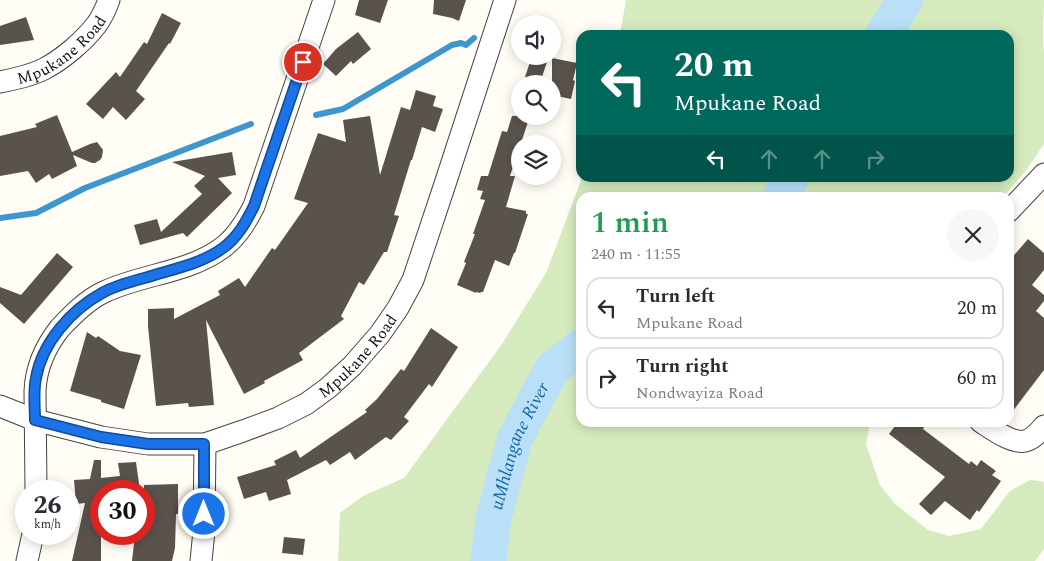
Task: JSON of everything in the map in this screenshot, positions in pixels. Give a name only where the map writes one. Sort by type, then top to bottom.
[{"type":"street","name":"Mpukane Road","points":[[0,82],[21,78],[44,69],[65,55],[98,23],[109,0]]},
{"type":"street","points":[[36,480],[36,378],[39,364],[46,348],[84,304],[103,292],[192,264],[222,249],[236,236],[254,206],[324,0]]},
{"type":"street","name":"Mpukane Road","points":[[0,406],[35,420],[101,437],[148,444],[204,444],[270,421],[306,404],[328,388],[352,366],[380,334],[398,308],[413,280],[505,0]]},
{"type":"street","points":[[1014,206],[1044,174]]},
{"type":"street","points":[[989,427],[1001,435],[1024,442],[1038,432]]},
{"type":"street","points":[[201,561],[204,531],[204,444]]},
{"type":"street","points":[[27,561],[31,545]]},
{"type":"green space","points":[[626,0],[1044,0],[1044,144],[1025,172],[1007,192],[577,192],[580,182],[1014,182],[1014,30],[621,30]]},
{"type":"green space","points":[[576,194],[576,427],[869,427],[866,444],[880,485],[894,503],[928,530],[949,536],[981,529],[1010,491],[1030,480],[1044,483],[1044,549],[1035,561],[338,561],[340,513],[363,496],[404,478],[502,344],[546,273]]},
{"type":"building","points":[[359,0],[388,0],[380,23],[355,15]]},
{"type":"building","points":[[434,0],[466,0],[459,21],[433,14]]},
{"type":"building","points":[[162,13],[181,23],[170,44],[136,91],[145,99],[126,120],[113,107],[103,119],[86,104],[116,72],[120,77],[144,42],[147,44]]},
{"type":"building","points":[[26,17],[34,40],[0,45],[0,26]]},
{"type":"building","points":[[358,32],[371,49],[353,64],[351,61],[336,76],[323,64],[336,49]]},
{"type":"building","points":[[561,60],[576,63],[571,99],[561,97],[561,75],[552,75],[552,65],[561,65]]},
{"type":"building","points":[[529,65],[546,65],[543,75],[526,75]]},
{"type":"building","points":[[416,90],[436,96],[433,106],[443,109],[435,132],[422,127],[394,215],[399,216],[387,252],[384,252],[364,285],[359,282],[341,316],[344,319],[299,353],[303,360],[244,394],[206,320],[214,405],[189,407],[188,403],[156,406],[148,309],[174,308],[174,319],[220,295],[218,291],[239,278],[245,287],[272,248],[275,250],[308,203],[294,199],[318,133],[346,142],[343,120],[370,116],[380,175],[401,107],[410,110]]},
{"type":"building","points":[[57,115],[72,152],[97,142],[103,150],[100,160],[92,163],[73,155],[77,166],[52,179],[49,174],[36,183],[28,171],[0,176],[0,136],[37,127],[35,124]]},
{"type":"building","points":[[511,119],[511,125],[527,125],[524,135],[511,135],[510,176],[512,185],[506,207],[526,211],[526,214],[528,214],[509,266],[495,260],[483,292],[476,293],[457,285],[466,263],[464,262],[485,200],[480,199],[483,191],[477,190],[481,176],[488,176],[502,131],[507,132]]},
{"type":"building","points":[[232,152],[236,175],[218,178],[232,193],[187,237],[183,233],[140,245],[134,225],[157,219],[161,232],[202,194],[194,186],[205,176],[172,162]]},
{"type":"building","points":[[1028,239],[1044,253],[1044,270],[1032,285],[1044,295],[1044,301],[1036,311],[1044,318],[1044,370],[1014,409],[1014,255]]},
{"type":"building","points":[[57,253],[73,267],[24,324],[0,303],[0,287],[21,295]]},
{"type":"building","points":[[431,328],[458,347],[432,387],[429,384],[404,417],[409,421],[391,440],[386,437],[355,460],[350,452],[330,465],[326,460],[287,480],[291,494],[269,501],[266,492],[244,499],[237,477],[276,465],[274,461],[296,450],[300,458],[367,412],[365,410],[377,399],[401,369],[404,371]]},
{"type":"building","points":[[87,332],[96,338],[98,336],[120,351],[141,355],[124,409],[70,391]]},
{"type":"building","points":[[894,427],[924,427],[923,429],[969,464],[971,461],[977,466],[981,460],[996,471],[992,475],[1001,481],[979,512],[977,510],[970,520],[945,501],[931,515],[919,504],[945,477],[889,434]]},
{"type":"building","points":[[94,460],[101,460],[101,478],[120,476],[118,463],[136,462],[138,480],[90,480],[90,545],[101,545],[101,561],[72,561],[76,545],[80,545],[80,525],[85,503],[80,504],[80,480],[74,480],[90,479]]},
{"type":"building","points":[[178,484],[178,514],[176,514],[175,548],[172,561],[132,561],[134,545],[155,545],[155,485]]},
{"type":"building","points":[[284,537],[305,539],[303,555],[282,553]]},
{"type":"waterway","name":"uMhlangane River","points":[[886,30],[905,0]]},
{"type":"waterway","points":[[316,115],[343,109],[452,45],[461,43],[466,45],[474,38]]},
{"type":"waterway","points":[[0,218],[36,213],[85,188],[251,124]]},
{"type":"waterway","name":"uMhlangane River","points":[[783,192],[789,182]]},
{"type":"waterway","name":"uMhlangane River","points":[[488,561],[494,516],[515,438],[552,369],[576,351]]},
{"type":"route","points":[[204,514],[204,444],[148,444],[101,437],[35,420],[35,391],[39,364],[46,348],[57,333],[84,304],[103,292],[124,284],[192,264],[222,249],[236,236],[254,206],[303,62]]}]
